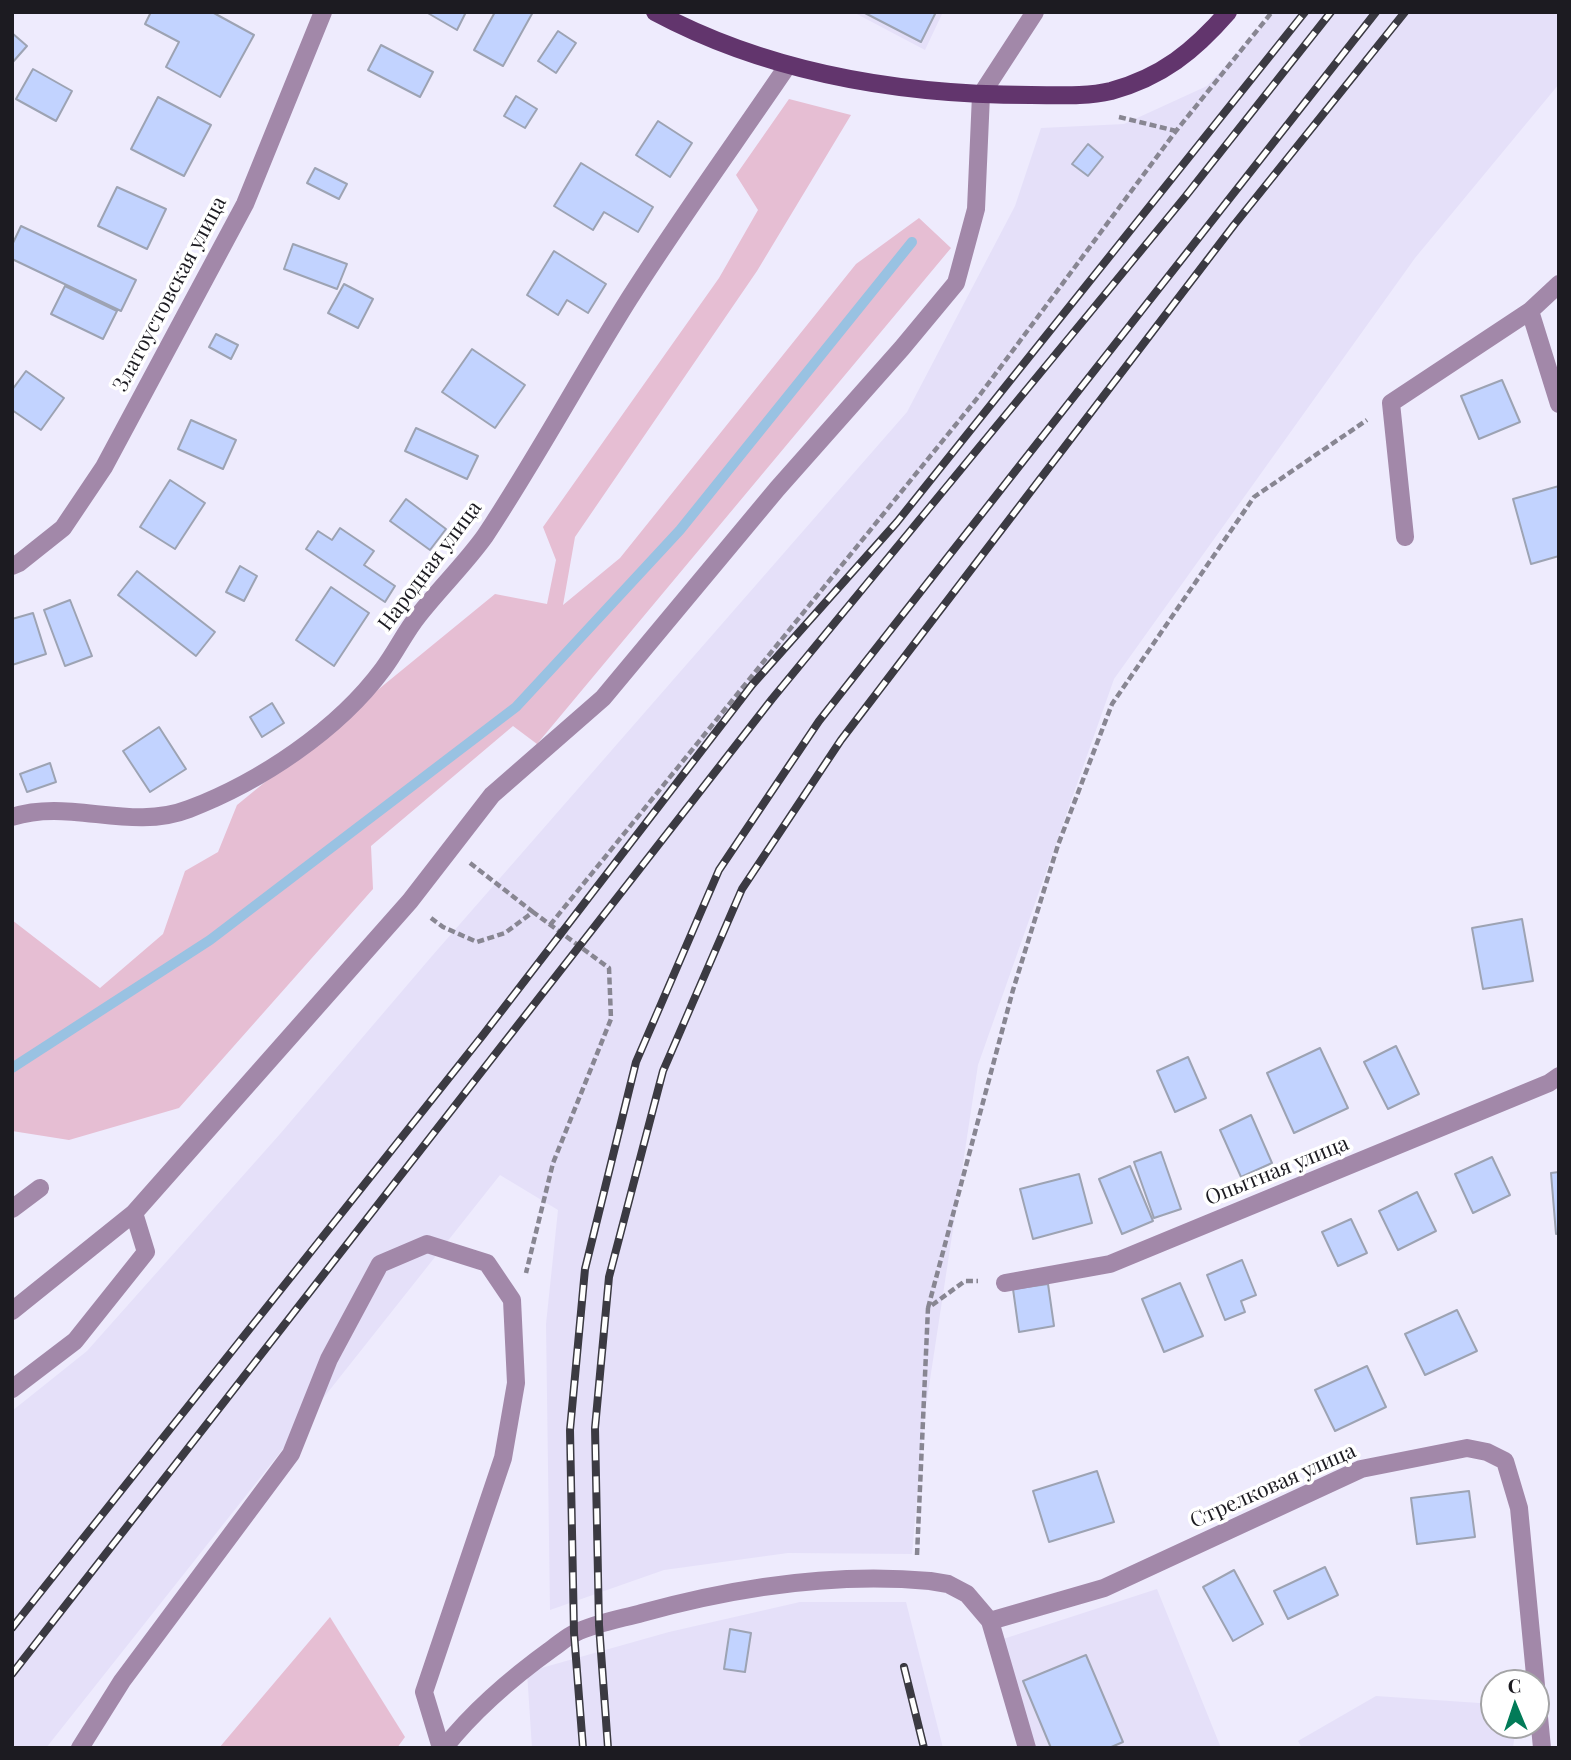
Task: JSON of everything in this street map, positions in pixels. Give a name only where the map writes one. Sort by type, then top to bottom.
[{"type":"main road","points":[[654,12],[690,31],[788,65],[877,84],[981,95],[1070,95],[1115,89],[1176,63],[1205,39],[1228,12]]},
{"type":"street","name":"Златоустовская улица","points":[[12,566],[63,528],[104,467],[245,204],[323,12]]},
{"type":"street","points":[[12,1311],[134,1213],[410,901],[492,795],[603,698],[777,489],[956,283],[976,209],[981,95],[1035,12]]},
{"type":"street","name":"Народная улица","points":[[12,817],[60,812],[96,813],[132,819],[159,818],[188,810],[240,786],[293,754],[343,713],[383,670],[417,617],[483,538],[630,298],[788,65]]},
{"type":"street","points":[[1405,537],[1391,404],[1530,311],[1559,284]]},
{"type":"street","points":[[1530,311],[1559,404]]},
{"type":"street","name":"Опытная улица","points":[[1005,1283],[1110,1264],[1549,1083],[1559,1076]]},
{"type":"street","points":[[12,1209],[40,1188]]},
{"type":"street","points":[[12,1389],[75,1341],[146,1252],[134,1213]]},
{"type":"street","points":[[80,1748],[122,1681],[291,1454],[329,1359],[380,1264],[427,1244],[487,1263],[512,1300],[516,1383],[503,1458],[424,1692],[442,1748]]},
{"type":"street","name":"Стрелковая улица","points":[[989,1621],[1104,1588],[1362,1469],[1466,1448],[1487,1452],[1505,1461],[1519,1508],[1542,1748]]},
{"type":"street","points":[[442,1748],[507,1685],[574,1633],[677,1603],[779,1583],[822,1579],[908,1580],[948,1584],[967,1594],[989,1621],[1027,1748]]},
{"type":"path","points":[[550,925],[979,396],[1176,131],[1272,12]]},
{"type":"path","points":[[1115,89],[1119,118],[1176,131]]},
{"type":"path","points":[[908,1580],[928,1308],[1013,990],[1058,845],[1112,704],[1254,497],[1391,404]]},
{"type":"path","points":[[452,848],[609,968],[611,1019],[553,1163],[526,1274]]},
{"type":"path","points":[[410,901],[443,927],[477,943],[505,933],[533,912]]},
{"type":"path","points":[[928,1308],[965,1281],[1005,1283]]},
{"type":"shaded area","points":[[853,12],[943,12],[925,50]]},
{"type":"shaded area","points":[[1275,12],[1559,12],[1559,84],[1415,258],[1114,679],[978,1065],[924,1419],[912,1554],[788,1553],[664,1570],[550,1610],[546,1324],[558,1210],[500,1175],[46,1748],[12,1748],[12,1411],[87,1351],[280,1134],[907,412],[1015,206],[1041,128],[1124,124],[1207,86]]},
{"type":"shaded area","points":[[789,99],[851,115],[757,271],[575,537],[563,605],[620,558],[856,264],[919,218],[951,248],[537,744],[513,726],[371,846],[373,889],[179,1108],[69,1140],[12,1131],[12,920],[100,988],[163,934],[185,871],[218,852],[237,805],[495,594],[547,604],[556,560],[543,527],[719,278],[758,210],[736,175]]},
{"type":"shaded area","points":[[1157,1589],[1221,1748],[1034,1748],[997,1641]]},
{"type":"shaded area","points":[[800,1602],[906,1602],[943,1748],[532,1748],[527,1672],[669,1632]]},
{"type":"shaded area","points":[[330,1617],[405,1737],[397,1748],[219,1748]]},
{"type":"shaded area","points":[[1376,1696],[1480,1703],[1480,1739],[1514,1739],[1513,1748],[1302,1748],[1298,1741]]},
{"type":"building","points":[[151,12],[212,12],[254,35],[220,97],[166,67],[179,42],[145,24]]},
{"type":"building","points":[[426,12],[466,12],[457,30]]},
{"type":"building","points":[[495,12],[533,12],[503,66],[474,50]]},
{"type":"building","points":[[863,12],[936,12],[921,42]]},
{"type":"building","points":[[558,31],[576,43],[556,73],[538,61]]},
{"type":"building","points":[[12,33],[27,46],[12,63]]},
{"type":"building","points":[[381,45],[433,72],[420,97],[368,70]]},
{"type":"building","points":[[33,69],[72,91],[56,121],[16,99]]},
{"type":"building","points":[[516,96],[537,109],[525,128],[504,116]]},
{"type":"building","points":[[158,97],[211,125],[184,176],[131,149]]},
{"type":"building","points":[[658,121],[692,143],[670,177],[636,155]]},
{"type":"building","points":[[1088,144],[1103,157],[1088,176],[1072,164]]},
{"type":"building","points":[[581,163],[653,207],[638,232],[604,212],[593,230],[554,206]]},
{"type":"building","points":[[315,168],[347,184],[339,199],[307,183]]},
{"type":"building","points":[[117,187],[166,209],[147,249],[98,226]]},
{"type":"building","points":[[21,226],[136,280],[121,311],[12,259],[12,245]]},
{"type":"building","points":[[293,244],[347,264],[337,289],[284,269]]},
{"type":"building","points":[[554,251],[606,284],[588,313],[567,300],[558,315],[527,295]]},
{"type":"building","points":[[344,284],[373,299],[358,328],[328,313]]},
{"type":"building","points":[[65,286],[117,311],[103,339],[51,314]]},
{"type":"building","points":[[216,334],[238,345],[231,359],[209,347]]},
{"type":"building","points":[[472,349],[525,385],[495,428],[442,392]]},
{"type":"building","points":[[26,371],[64,398],[41,430],[12,410],[12,390]]},
{"type":"building","points":[[1502,380],[1520,422],[1479,439],[1461,396]]},
{"type":"building","points":[[191,420],[236,440],[223,469],[178,449]]},
{"type":"building","points":[[416,428],[478,456],[467,479],[405,451]]},
{"type":"building","points":[[170,480],[205,503],[175,549],[140,527]]},
{"type":"building","points":[[1559,486],[1559,556],[1531,564],[1513,499]]},
{"type":"building","points":[[406,499],[446,529],[430,550],[390,521]]},
{"type":"building","points":[[340,528],[374,551],[364,565],[395,586],[385,602],[306,549],[318,531],[332,540]]},
{"type":"building","points":[[240,566],[257,576],[244,601],[226,592]]},
{"type":"building","points":[[137,571],[215,632],[196,656],[118,595]]},
{"type":"building","points":[[331,587],[369,613],[334,666],[296,640]]},
{"type":"building","points":[[70,600],[92,656],[65,666],[44,610]]},
{"type":"building","points":[[33,613],[46,654],[12,665],[12,619]]},
{"type":"building","points":[[272,703],[284,723],[262,737],[250,717]]},
{"type":"building","points":[[159,727],[186,769],[150,792],[123,751]]},
{"type":"building","points":[[50,763],[56,782],[27,792],[20,774]]},
{"type":"building","points":[[1522,919],[1533,981],[1483,989],[1472,928]]},
{"type":"building","points":[[1396,1046],[1419,1094],[1388,1109],[1364,1062]]},
{"type":"building","points":[[1320,1048],[1348,1108],[1294,1133],[1267,1073]]},
{"type":"building","points":[[1188,1057],[1206,1098],[1175,1112],[1157,1071]]},
{"type":"building","points":[[1251,1115],[1272,1163],[1241,1177],[1220,1130]]},
{"type":"building","points":[[1161,1152],[1181,1209],[1154,1218],[1134,1162]]},
{"type":"building","points":[[1492,1157],[1510,1195],[1473,1213],[1455,1174]]},
{"type":"building","points":[[1130,1166],[1153,1221],[1122,1234],[1099,1179]]},
{"type":"building","points":[[1559,1172],[1559,1233],[1556,1234],[1551,1173]]},
{"type":"building","points":[[1079,1174],[1092,1223],[1033,1239],[1020,1189]]},
{"type":"building","points":[[1417,1192],[1436,1231],[1398,1250],[1379,1211]]},
{"type":"building","points":[[1351,1219],[1367,1253],[1338,1266],[1322,1232]]},
{"type":"building","points":[[1242,1260],[1256,1295],[1241,1301],[1245,1312],[1225,1320],[1207,1275]]},
{"type":"building","points":[[1180,1283],[1203,1336],[1164,1352],[1142,1299]]},
{"type":"building","points":[[1048,1284],[1054,1326],[1019,1332],[1013,1289]]},
{"type":"building","points":[[1457,1310],[1477,1351],[1425,1375],[1405,1334]]},
{"type":"building","points":[[1367,1366],[1386,1407],[1335,1431],[1315,1390]]},
{"type":"building","points":[[1097,1471],[1114,1522],[1049,1542],[1033,1491]]},
{"type":"building","points":[[1469,1491],[1475,1537],[1417,1544],[1411,1498]]},
{"type":"building","points":[[1325,1567],[1338,1595],[1288,1619],[1274,1591]]},
{"type":"building","points":[[1234,1570],[1263,1624],[1233,1641],[1203,1587]]},
{"type":"building","points":[[730,1629],[751,1633],[745,1672],[724,1669]]},
{"type":"building","points":[[1086,1655],[1123,1742],[1109,1748],[1051,1748],[1023,1681]]},
{"type":"waterway","points":[[12,1068],[210,940],[516,707],[680,530],[912,242]]},
{"type":"railway","points":[[12,1628],[483,1035],[752,685],[897,522],[1305,12]]},
{"type":"railway","points":[[12,1674],[772,699],[1185,197],[1331,12]]},
{"type":"railway","points":[[583,1748],[574,1633],[570,1430],[585,1269],[636,1062],[719,870],[819,721],[1376,12]]},
{"type":"railway","points":[[608,1748],[599,1625],[595,1428],[609,1277],[663,1071],[742,889],[841,740],[1234,225],[1405,12]]},
{"type":"railway","points":[[904,1667],[924,1748]]}]
